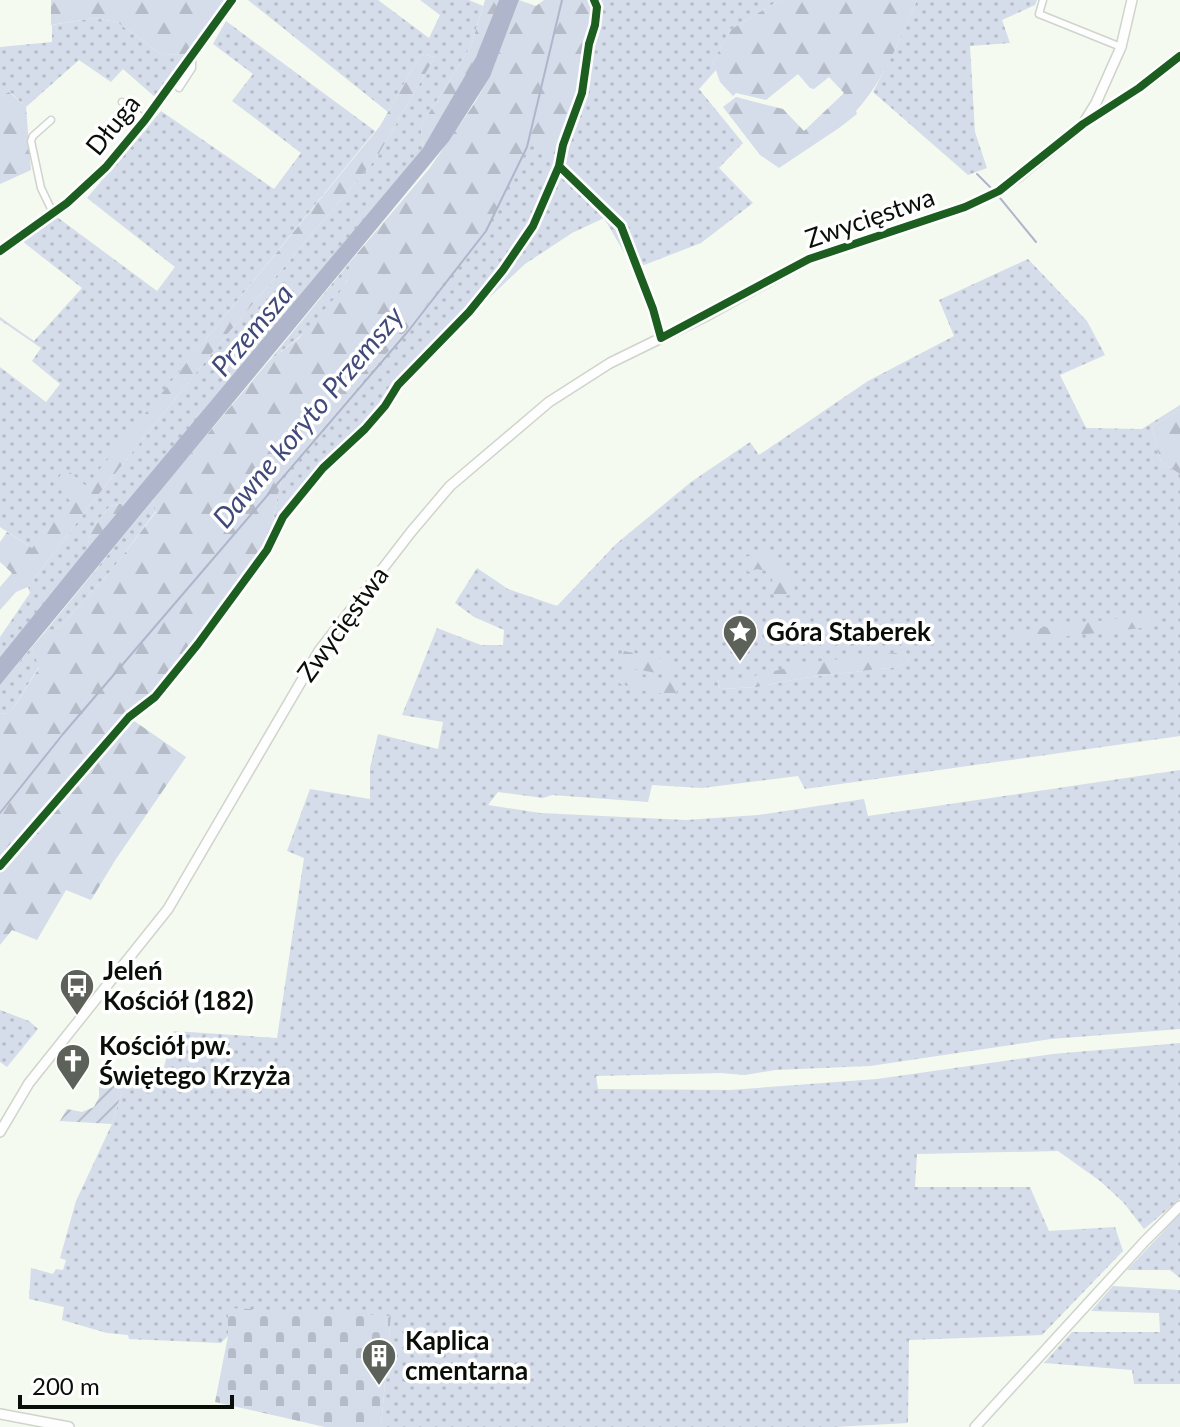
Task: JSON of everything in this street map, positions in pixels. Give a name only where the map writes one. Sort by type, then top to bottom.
[{"type":"street","name":"Długa","points":[[0,251],[89,184],[145,120],[232,0]]},
{"type":"street","points":[[1043,0],[1039,14],[1121,47]]},
{"type":"street","name":"Zwycięstwa","points":[[0,1132],[29,1083],[159,923],[319,651],[427,512],[479,459],[549,402],[610,363],[809,259],[980,201],[1017,178],[1083,124],[1107,82],[1121,47],[1132,0]]},
{"type":"street","name":"Długa","points":[[179,88],[192,68],[192,56]]},
{"type":"street","points":[[1083,124],[1129,95],[1180,56]]},
{"type":"street","name":"Długa","points":[[122,102],[145,120]]},
{"type":"street","name":"Długa","points":[[51,120],[31,141],[41,188],[53,213]]},
{"type":"street","points":[[638,270],[661,338]]},
{"type":"street","points":[[975,1427],[1180,1206]]},
{"type":"street","points":[[0,1414],[69,1427]]},
{"type":"green space","points":[[51,0],[224,0],[188,54],[162,55],[117,22],[94,18],[51,25]]},
{"type":"green space","points":[[248,0],[378,0],[429,38],[440,15],[420,0],[469,0],[483,6],[471,46],[421,126],[423,148],[128,502],[110,506],[91,529],[87,550],[0,657],[0,637],[30,593],[28,587],[224,338],[377,157],[435,57],[421,54],[388,112]]},
{"type":"green space","points":[[485,0],[499,0],[493,19],[476,57],[423,148],[421,126],[471,46]]},
{"type":"green space","points":[[519,0],[536,6],[544,0],[604,0],[555,161],[532,140],[488,226],[415,320],[282,476],[267,548],[154,694],[127,716],[186,757],[91,900],[66,890],[37,940],[12,930],[0,945],[0,714],[10,713],[39,668],[32,647],[44,633],[60,627],[114,567],[156,512],[153,500],[161,489],[269,361],[299,338],[339,293],[346,283],[350,262],[429,169],[472,107],[490,77]]},
{"type":"green space","points":[[604,0],[780,0],[730,30],[713,62],[716,70],[699,89],[743,143],[719,168],[753,203],[701,243],[644,265],[638,264],[633,252],[636,264],[632,266],[604,218],[572,233],[525,264],[441,343],[302,496],[267,548],[282,476],[415,320],[532,139],[555,160]]},
{"type":"green space","points":[[780,0],[917,0],[891,58],[856,111],[857,114],[779,168],[760,155],[723,107],[736,97],[783,109],[804,131],[844,93],[829,77],[814,89],[798,74],[766,100],[736,93],[733,96],[720,82],[713,62],[730,30]]},
{"type":"green space","points":[[917,0],[1037,0],[1035,5],[1002,20],[1010,43],[970,46],[975,132],[987,168],[968,175],[873,92]]},
{"type":"green space","points":[[94,18],[117,22],[162,55],[188,54],[155,97],[123,69],[111,82],[79,60],[26,107],[10,92],[0,97],[0,47],[52,42],[52,25]]},
{"type":"green space","points":[[226,21],[375,131],[86,487],[65,469],[71,501],[32,548],[0,527],[0,367],[46,402],[60,384],[32,361],[41,348],[0,317],[34,341],[82,288],[22,241],[57,217],[157,291],[175,267],[87,198],[161,111],[274,189],[301,153],[232,101],[253,74],[213,44]]},
{"type":"green space","points":[[421,54],[435,57],[377,157],[224,338],[28,587],[16,592],[0,610],[0,587],[12,573],[0,562],[0,542],[7,532],[32,548],[70,501],[55,484],[65,468],[86,486],[380,126]]},
{"type":"green space","points":[[9,92],[26,107],[31,170],[0,184],[0,97]]},
{"type":"green space","points":[[1028,259],[1087,321],[1105,355],[1060,375],[1086,428],[1142,429],[1180,405],[1180,409],[1152,427],[1161,462],[1180,474],[1180,736],[805,789],[798,776],[702,788],[652,785],[648,802],[552,795],[543,798],[498,792],[488,805],[540,813],[686,820],[758,815],[864,799],[868,816],[1180,770],[1180,1029],[1051,1039],[870,1066],[775,1070],[745,1075],[596,1076],[598,1089],[730,1090],[877,1079],[1053,1054],[1180,1043],[1180,1199],[1144,1229],[1123,1202],[1100,1181],[1058,1151],[917,1154],[915,1187],[1030,1187],[1049,1231],[1115,1227],[1123,1251],[1042,1335],[909,1340],[908,1423],[834,1427],[381,1427],[391,1317],[229,1330],[221,1343],[129,1339],[128,1335],[107,1333],[62,1320],[64,1307],[29,1299],[31,1268],[53,1274],[56,1269],[63,1270],[66,1260],[60,1258],[76,1201],[112,1124],[127,1074],[162,1074],[174,1031],[277,1038],[304,858],[287,851],[310,789],[370,799],[370,768],[378,734],[438,749],[443,722],[402,715],[437,628],[481,645],[503,645],[504,630],[474,617],[455,603],[477,568],[508,589],[557,606],[616,544],[691,482],[750,442],[759,455],[868,381],[954,336],[939,300]],"holes":[[[905,652],[909,661],[896,667],[757,687],[720,689],[718,680],[737,680]]]},
{"type":"green space","points":[[350,262],[346,282],[333,303],[269,361]]},
{"type":"green space","points":[[1180,409],[1180,474],[1161,462],[1152,427]]},
{"type":"green space","points":[[153,500],[156,511],[114,567],[60,627],[44,633]]},
{"type":"green space","points":[[128,502],[87,549],[91,529],[110,506]]},
{"type":"green space","points":[[759,553],[776,555],[793,574],[795,595],[774,596],[772,579],[767,571],[757,569],[748,572],[742,558]]},
{"type":"green space","points":[[1149,615],[1151,627],[1013,642],[1007,632]]},
{"type":"green space","points":[[32,647],[39,667],[10,713],[0,714],[0,685]]},
{"type":"green space","points":[[624,651],[673,661],[673,676],[619,666]]},
{"type":"green space","points":[[905,652],[909,661],[896,667],[757,687],[720,689],[718,679],[737,680],[812,662]]},
{"type":"green space","points":[[617,672],[675,683],[677,693],[651,693],[615,682]]},
{"type":"green space","points":[[0,1010],[29,1021],[38,1029],[7,1067],[0,1062]]},
{"type":"green space","points":[[99,1069],[127,1074],[112,1124],[60,1121],[67,1109],[82,1112],[94,1107],[99,1097]]},
{"type":"green space","points":[[1180,1214],[1180,1278],[1170,1270],[1127,1270]]},
{"type":"green space","points":[[1113,1286],[1180,1290],[1180,1384],[1134,1384],[1132,1370],[1044,1363],[1072,1332],[1160,1332],[1159,1313],[1091,1311]]},
{"type":"green space","points":[[228,1308],[391,1316],[381,1427],[325,1427],[215,1402],[228,1336]]},
{"type":"water","points":[[499,0],[519,0],[490,77],[449,141],[0,685],[0,657],[423,148],[476,57]]},
{"type":"waterway","name":"Dawne koryto Przemszy","points":[[0,813],[63,734],[409,330],[486,231],[527,147],[562,0]]},
{"type":"waterway","points":[[977,174],[991,188]]},
{"type":"waterway","points":[[1000,198],[1036,242]]},
{"type":"cycle path","points":[[0,251],[67,203],[106,167],[145,120],[232,0]]},
{"type":"cycle path","points":[[0,866],[129,717],[155,697],[267,550],[283,517],[323,468],[365,429],[398,385],[469,312],[503,270],[533,226],[559,166],[563,145],[582,93],[595,25],[597,7],[594,0]]},
{"type":"cycle path","points":[[559,166],[621,226],[661,338],[809,259],[965,207],[999,191],[1083,124],[1139,88],[1180,56]]},
{"type":"place","name":"Góra Staberek","points":[[740,663]]},
{"type":"place","name":"Jeleń Kościół (182)","points":[[77,1017]]},
{"type":"place","name":"Kościół pw. Świętego Krzyża","points":[[73,1092]]},
{"type":"place","name":"Kaplica cmentarna","points":[[379,1387]]},
{"type":"water label","name":"Przemsza","points":[[252,330]]}]
